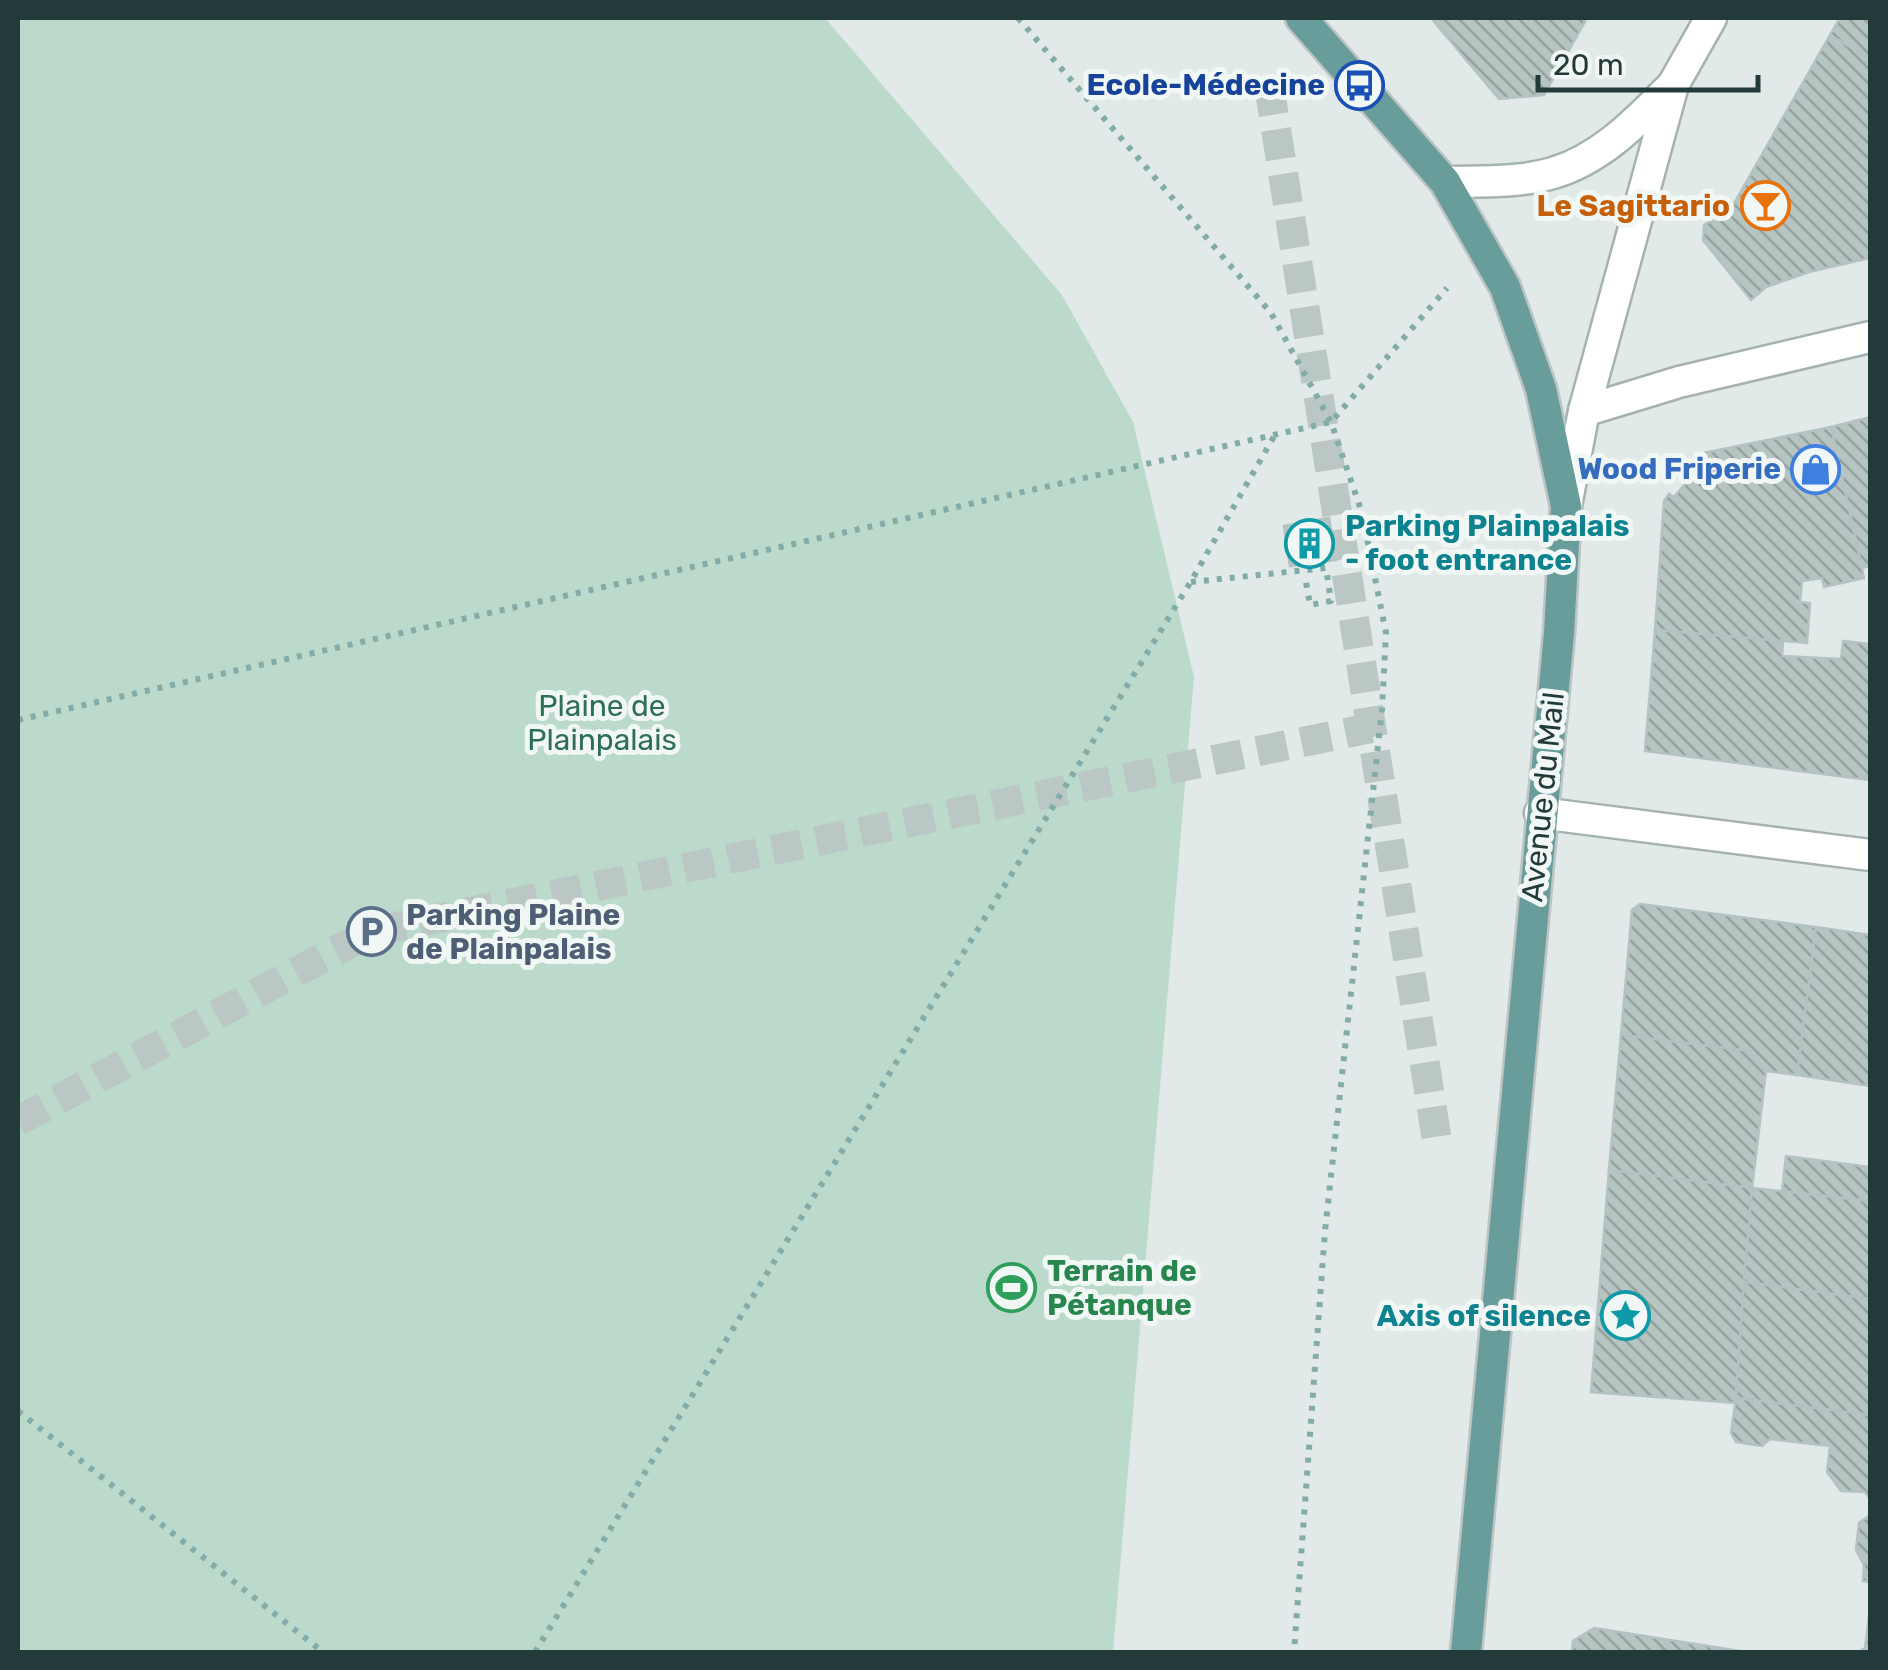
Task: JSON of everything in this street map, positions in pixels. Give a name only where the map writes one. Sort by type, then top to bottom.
[{"type":"main road","name":"Avenue du Mail","points":[[1301,18],[1445,182],[1505,288],[1541,389],[1566,506],[1559,633],[1466,1652]]},
{"type":"street","points":[[1566,506],[1584,411],[1673,85],[1711,18]]},
{"type":"street","points":[[1445,182],[1512,180],[1554,173],[1606,148],[1673,85]]},
{"type":"street","points":[[1584,411],[1679,382],[1870,338]]},
{"type":"street","points":[[1540,812],[1870,855]]},
{"type":"path","points":[[1018,18],[1271,313],[1331,422],[1362,513],[1386,633],[1382,709],[1326,1231],[1294,1652]]},
{"type":"path","points":[[18,720],[1331,422],[1414,326]]},
{"type":"path","points":[[535,1652],[1190,582],[1276,433]]},
{"type":"path","points":[[1190,582],[1326,568],[1331,601],[1310,605],[1306,582]]},
{"type":"path","points":[[18,1411],[324,1652]]},
{"type":"green space","name":"Plaine de Plainpalais","points":[[18,18],[825,18],[1062,295],[1133,422],[1194,677],[1113,1652],[18,1652]]},
{"type":"building","points":[[1431,18],[1587,18],[1544,95],[1499,99]]},
{"type":"building","points":[[1840,18],[1870,18],[1870,59],[1830,35]]},
{"type":"building","points":[[1830,35],[1870,59],[1870,258],[1766,287],[1751,300],[1703,240],[1704,225],[1732,207]]},
{"type":"building","points":[[1870,417],[1870,566],[1862,568],[1831,427]]},
{"type":"building","points":[[1831,427],[1864,578],[1824,587],[1822,578],[1802,581],[1800,602],[1810,603],[1807,643],[1655,630],[1664,501],[1669,494],[1674,497],[1703,463],[1699,460],[1704,453]]},
{"type":"building","name":"Parking Plainpalais - foot entrance","points":[[1329,518],[1336,560],[1290,566],[1284,526]]},
{"type":"building","points":[[1655,630],[1783,641],[1782,656],[1841,659],[1843,641],[1870,644],[1870,780],[1645,751]]},
{"type":"building","points":[[1640,904],[1816,927],[1797,1075],[1766,1071],[1750,1051],[1621,1035],[1632,910]]},
{"type":"building","points":[[1816,927],[1870,935],[1870,1086],[1797,1075]]},
{"type":"building","points":[[1621,1035],[1750,1051],[1766,1071],[1752,1188],[1609,1170]]},
{"type":"building","points":[[1786,1156],[1870,1167],[1870,1201],[1782,1191]]},
{"type":"building","points":[[1609,1170],[1752,1188],[1735,1403],[1591,1392]]},
{"type":"building","points":[[1752,1188],[1870,1201],[1870,1299],[1744,1282]]},
{"type":"building","points":[[1744,1282],[1870,1299],[1870,1415],[1736,1398]]},
{"type":"building","points":[[1736,1398],[1870,1415],[1870,1499],[1865,1492],[1841,1491],[1827,1472],[1830,1446],[1770,1439],[1762,1446],[1736,1442],[1731,1433]]},
{"type":"building","points":[[1870,1515],[1870,1582],[1863,1581],[1864,1565],[1856,1550],[1859,1523]]},
{"type":"building","points":[[1870,1609],[1870,1652],[1858,1652],[1865,1648]]},
{"type":"building","points":[[1594,1628],[1746,1652],[1572,1652],[1573,1641]]},
{"type":"tunnel","points":[[1269,85],[1438,1147]]},
{"type":"tunnel","points":[[18,1121],[371,932],[1371,728]]},
{"type":"place","name":"Ecole-Médecine","points":[[1360,85]]},
{"type":"place","name":"Le Sagittario","points":[[1765,206]]},
{"type":"place","name":"Wood Friperie","points":[[1816,469]]},
{"type":"place","name":"Parking Plainpalais - foot entrance","points":[[1310,543]]},
{"type":"place","name":"Parking Plaine de Plainpalais","points":[[371,932]]},
{"type":"place","name":"Terrain de Pétanque","points":[[1012,1288]]},
{"type":"place","name":"Axis of silence","points":[[1626,1316]]}]
